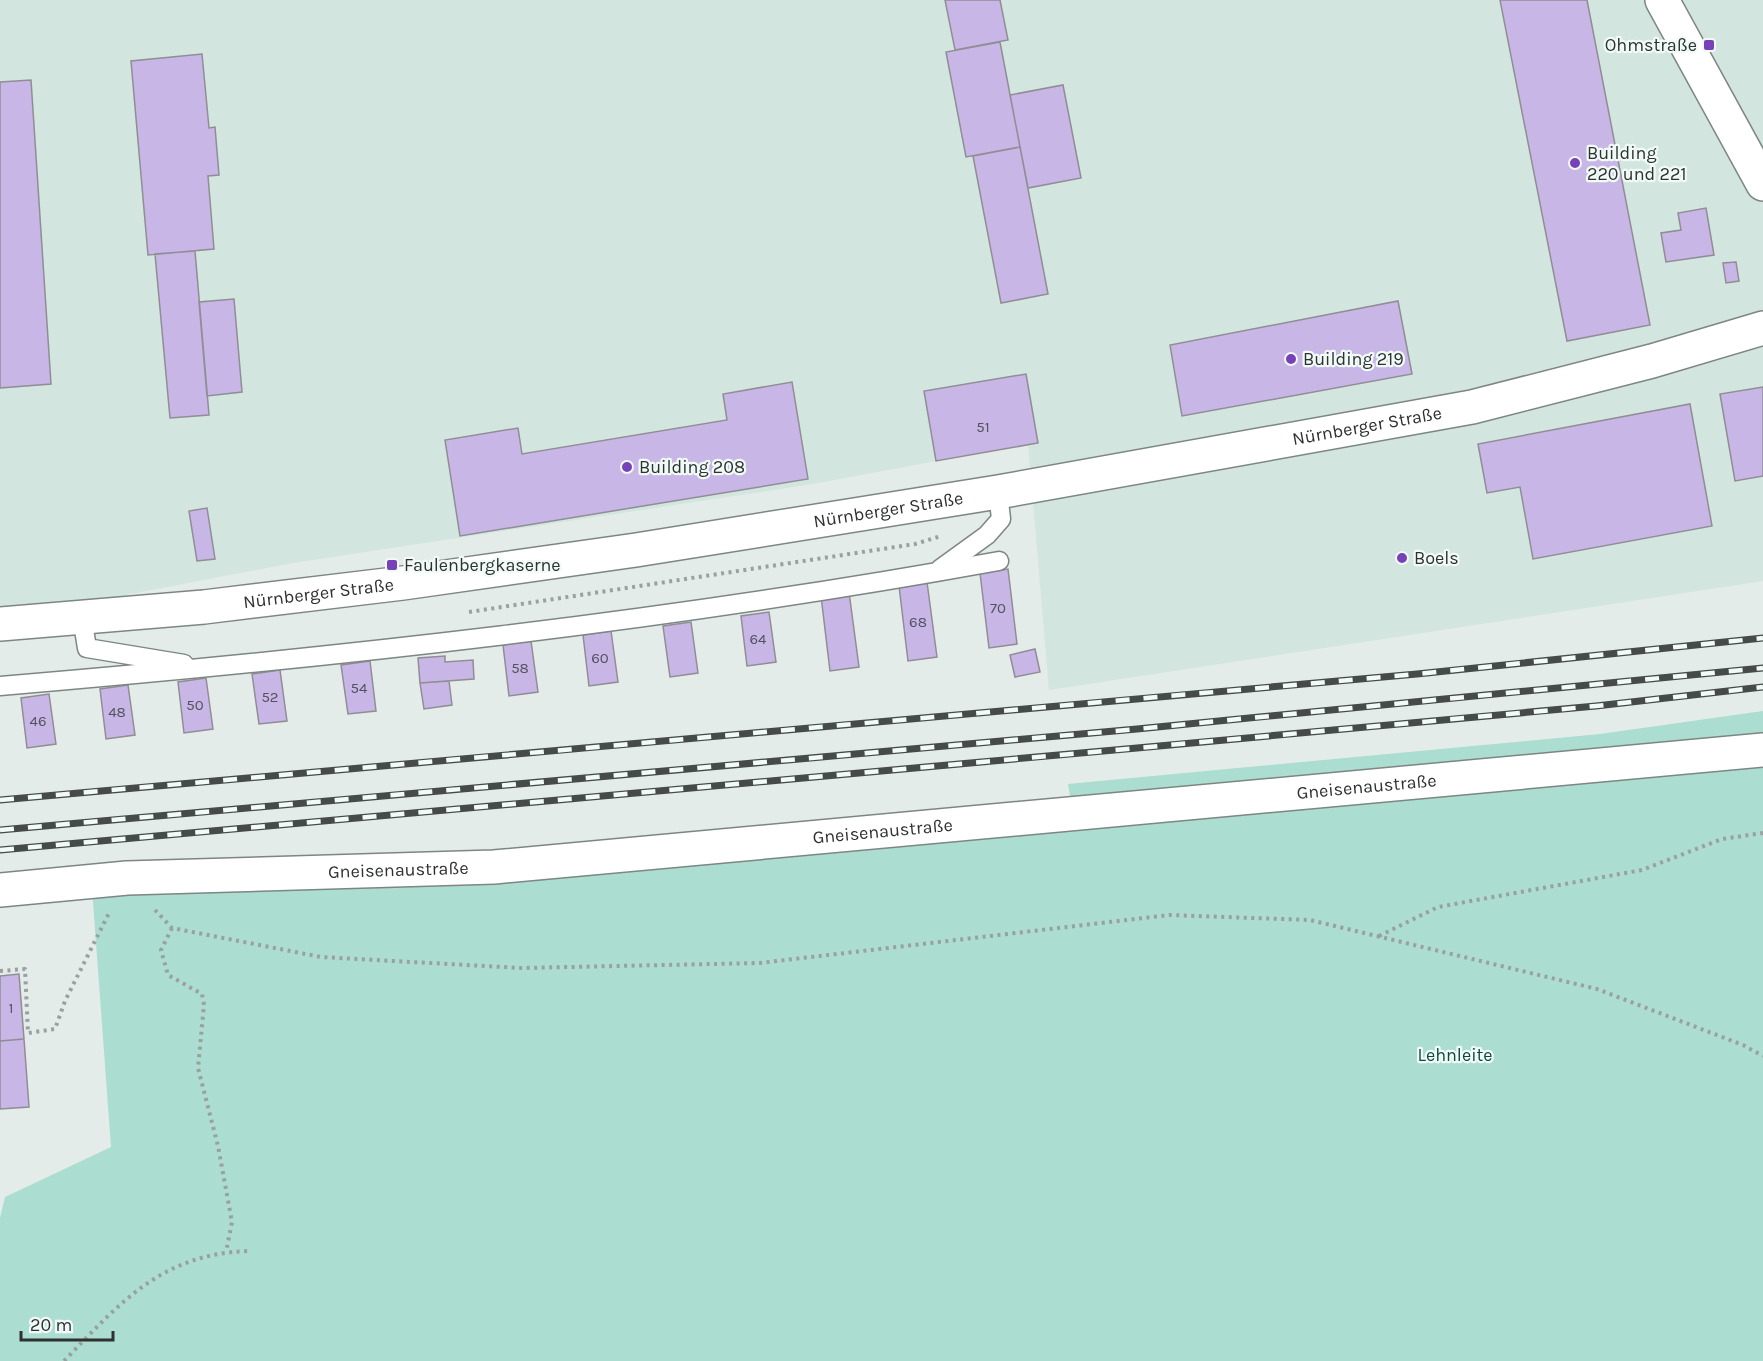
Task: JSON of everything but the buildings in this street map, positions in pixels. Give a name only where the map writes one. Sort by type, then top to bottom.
[{"type":"street","points":[[1670,2],[1763,184]]},
{"type":"street","name":"Nürnberger Straße","points":[[0,624],[204,607],[403,583],[636,550],[998,492],[1472,407],[1652,361],[1763,328]]},
{"type":"street","name":"Gneisenaustraße","points":[[0,890],[127,878],[494,867],[1763,750]]},
{"type":"lane","points":[[936,572],[987,535],[1001,519],[998,492]]},
{"type":"lane","points":[[0,686],[211,668],[691,612],[999,561]]},
{"type":"lane","points":[[82,617],[87,648],[211,668]]},
{"type":"path","points":[[1379,936],[1438,907],[1642,870],[1722,839],[1763,833]]},
{"type":"path","points":[[0,970],[25,969],[28,1033],[55,1029],[65,1001],[127,878],[172,928],[321,957],[521,968],[760,963],[1169,915],[1310,920],[1597,989],[1743,1045],[1763,1056]]},
{"type":"path","points":[[172,928],[161,950],[168,975],[202,994],[204,1005],[198,1068],[218,1146],[232,1222],[226,1252]]},
{"type":"path","points":[[64,1361],[123,1301],[177,1264],[226,1252],[248,1251]]},
{"type":"shaded area","points":[[0,0],[1763,0],[1763,581],[1049,690],[1028,444],[813,484],[293,563],[0,619]]},
{"type":"green space","name":"Lehnleite","points":[[1763,711],[1763,1361],[0,1361],[0,1218],[5,1197],[111,1147],[92,888],[1075,825],[1068,784],[1600,734]]},
{"type":"railway","points":[[0,800],[1417,674],[1763,638]]},
{"type":"railway","points":[[0,830],[1137,729],[1763,668]]},
{"type":"railway","points":[[0,850],[1596,706],[1763,687]]},
{"type":"place","name":"Ohmstraße","points":[[1709,45]]},
{"type":"place","name":"Building 220 und 221","points":[[1575,163]]},
{"type":"place","name":"Building 219","points":[[1291,359]]},
{"type":"place","name":"Building 208","points":[[627,467]]},
{"type":"place","name":"Boels","points":[[1402,558]]},
{"type":"place","name":"Faulenbergkaserne","points":[[392,565]]}]
